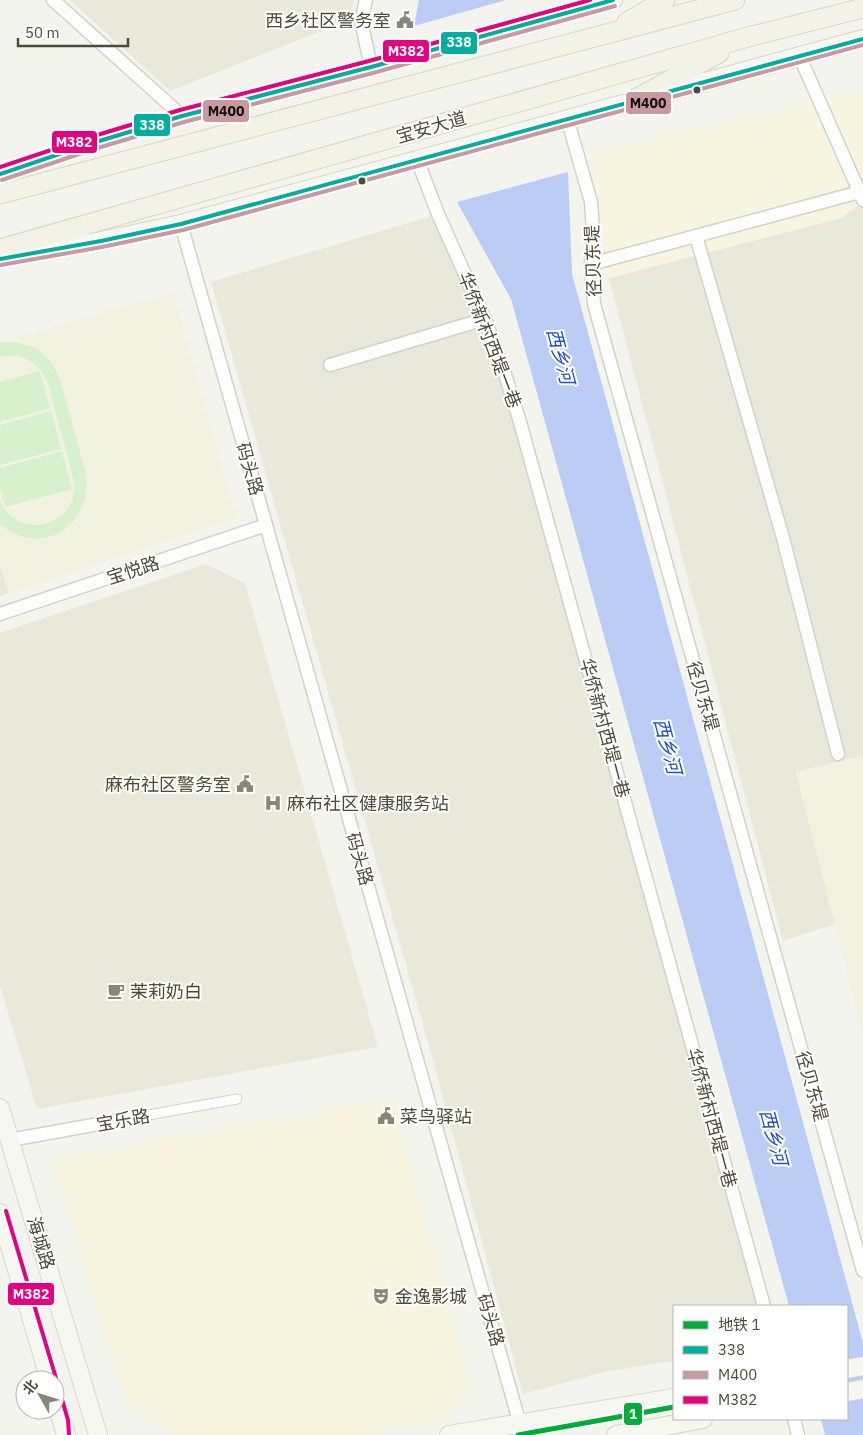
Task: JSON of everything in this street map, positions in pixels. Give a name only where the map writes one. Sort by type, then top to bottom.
[{"type":"main road","points":[[0,174],[86,145],[182,116],[534,22],[578,5],[613,0]]},
{"type":"main road","points":[[604,35],[665,0]]},
{"type":"main road","points":[[0,194],[736,0]]},
{"type":"main road","name":"宝安大道","points":[[0,249],[748,37],[863,8]]},
{"type":"main road","points":[[632,101],[748,37]]},
{"type":"main road","points":[[0,259],[101,241],[181,224],[863,39]]},
{"type":"main road","name":"海城路","points":[[0,1108],[99,1430]]},
{"type":"main road","name":"海城路","points":[[0,1213],[47,1370]]},
{"type":"main road","points":[[848,1369],[863,1366]]},
{"type":"main road","points":[[848,1392],[863,1388]]},
{"type":"main road","points":[[449,1435],[521,1429],[673,1398]]},
{"type":"main road","points":[[616,1435],[697,1420]]},
{"type":"street","points":[[53,0],[182,116]]},
{"type":"street","points":[[366,0],[362,21],[371,67]]},
{"type":"street","points":[[591,264],[696,236],[861,196],[799,55]]},
{"type":"street","name":"径贝东堤","points":[[563,120],[591,202],[593,231],[591,264],[594,304],[863,1271]]},
{"type":"street","name":"华侨新村西堤一巷","points":[[417,159],[438,214],[486,319],[504,368],[764,1305]]},
{"type":"street","name":"码头路","points":[[181,224],[521,1429]]},
{"type":"street","points":[[696,236],[783,538],[838,754]]},
{"type":"street","points":[[330,365],[486,319]]},
{"type":"street","name":"宝悦路","points":[[0,614],[266,525]]},
{"type":"street","name":"宝乐路","points":[[10,1140],[237,1099]]},
{"type":"street","points":[[794,1420],[798,1435]]},
{"type":"shaded area","points":[[70,0],[354,0],[349,20],[170,91]]},
{"type":"shaded area","points":[[863,90],[863,202],[841,218],[609,278],[593,153]]},
{"type":"shaded area","points":[[863,202],[863,756],[796,772],[835,924],[783,941],[609,278],[841,218]]},
{"type":"shaded area","points":[[438,214],[485,319],[764,1305],[673,1305],[673,1361],[608,1371],[523,1394],[428,1042],[211,282]]},
{"type":"shaded area","points":[[173,293],[236,517],[9,593],[0,565],[0,342]]},
{"type":"shaded area","points":[[206,564],[245,583],[378,1047],[37,1109],[0,986],[0,633]]},
{"type":"shaded area","points":[[0,565],[9,593],[0,596]]},
{"type":"shaded area","points":[[863,756],[863,1034],[796,772]]},
{"type":"shaded area","points":[[392,1098],[471,1381],[449,1419],[360,1435],[177,1435],[127,1409],[52,1159]]},
{"type":"green space","points":[[0,343],[31,346],[45,355],[51,362],[60,379],[86,474],[86,493],[81,509],[73,522],[61,532],[47,537],[32,538],[16,534],[0,524],[0,501],[8,513],[18,521],[30,524],[43,524],[55,520],[65,512],[72,501],[74,487],[48,383],[40,370],[29,360],[16,356],[0,357]]},
{"type":"green space","points":[[40,371],[50,408],[0,422],[0,382]]},
{"type":"green space","points":[[51,411],[61,449],[0,465],[0,425]]},
{"type":"green space","points":[[62,451],[72,489],[5,507],[0,488],[0,468]]},
{"type":"water","points":[[419,0],[506,0],[414,26]]},
{"type":"water","name":"西乡河","points":[[568,172],[572,274],[863,1343],[863,1435],[825,1435],[821,1420],[848,1420],[848,1305],[789,1305],[511,299],[457,202]]},
{"type":"metro line","name":"1","points":[[518,1435],[673,1407]]},
{"type":"transit line","name":"M382","points":[[0,167],[180,110],[369,61],[590,0]]},
{"type":"transit line","name":"338","points":[[0,174],[86,145],[182,116],[371,67],[613,0]]},
{"type":"transit line","name":"M400","points":[[2,180],[88,151],[184,122],[373,73],[615,6]]},
{"type":"transit line","name":"338","points":[[0,259],[101,241],[181,224],[863,39]]},
{"type":"transit line","name":"M400","points":[[1,265],[183,230],[863,45]]},
{"type":"transit line","name":"M382","points":[[6,1211],[54,1370]]},
{"type":"transit line","name":"M382","points":[[65,1410],[69,1435]]},
{"type":"place","name":"西乡社区警务室","points":[[405,20]]},
{"type":"place","name":"麻布社区警务室","points":[[245,784]]},
{"type":"place","name":"麻布社区健康服务站","points":[[273,803]]},
{"type":"place","name":"茉莉奶白","points":[[116,991]]},
{"type":"place","name":"菜鸟驿站","points":[[386,1116]]},
{"type":"place","name":"金逸影城","points":[[381,1296]]}]
